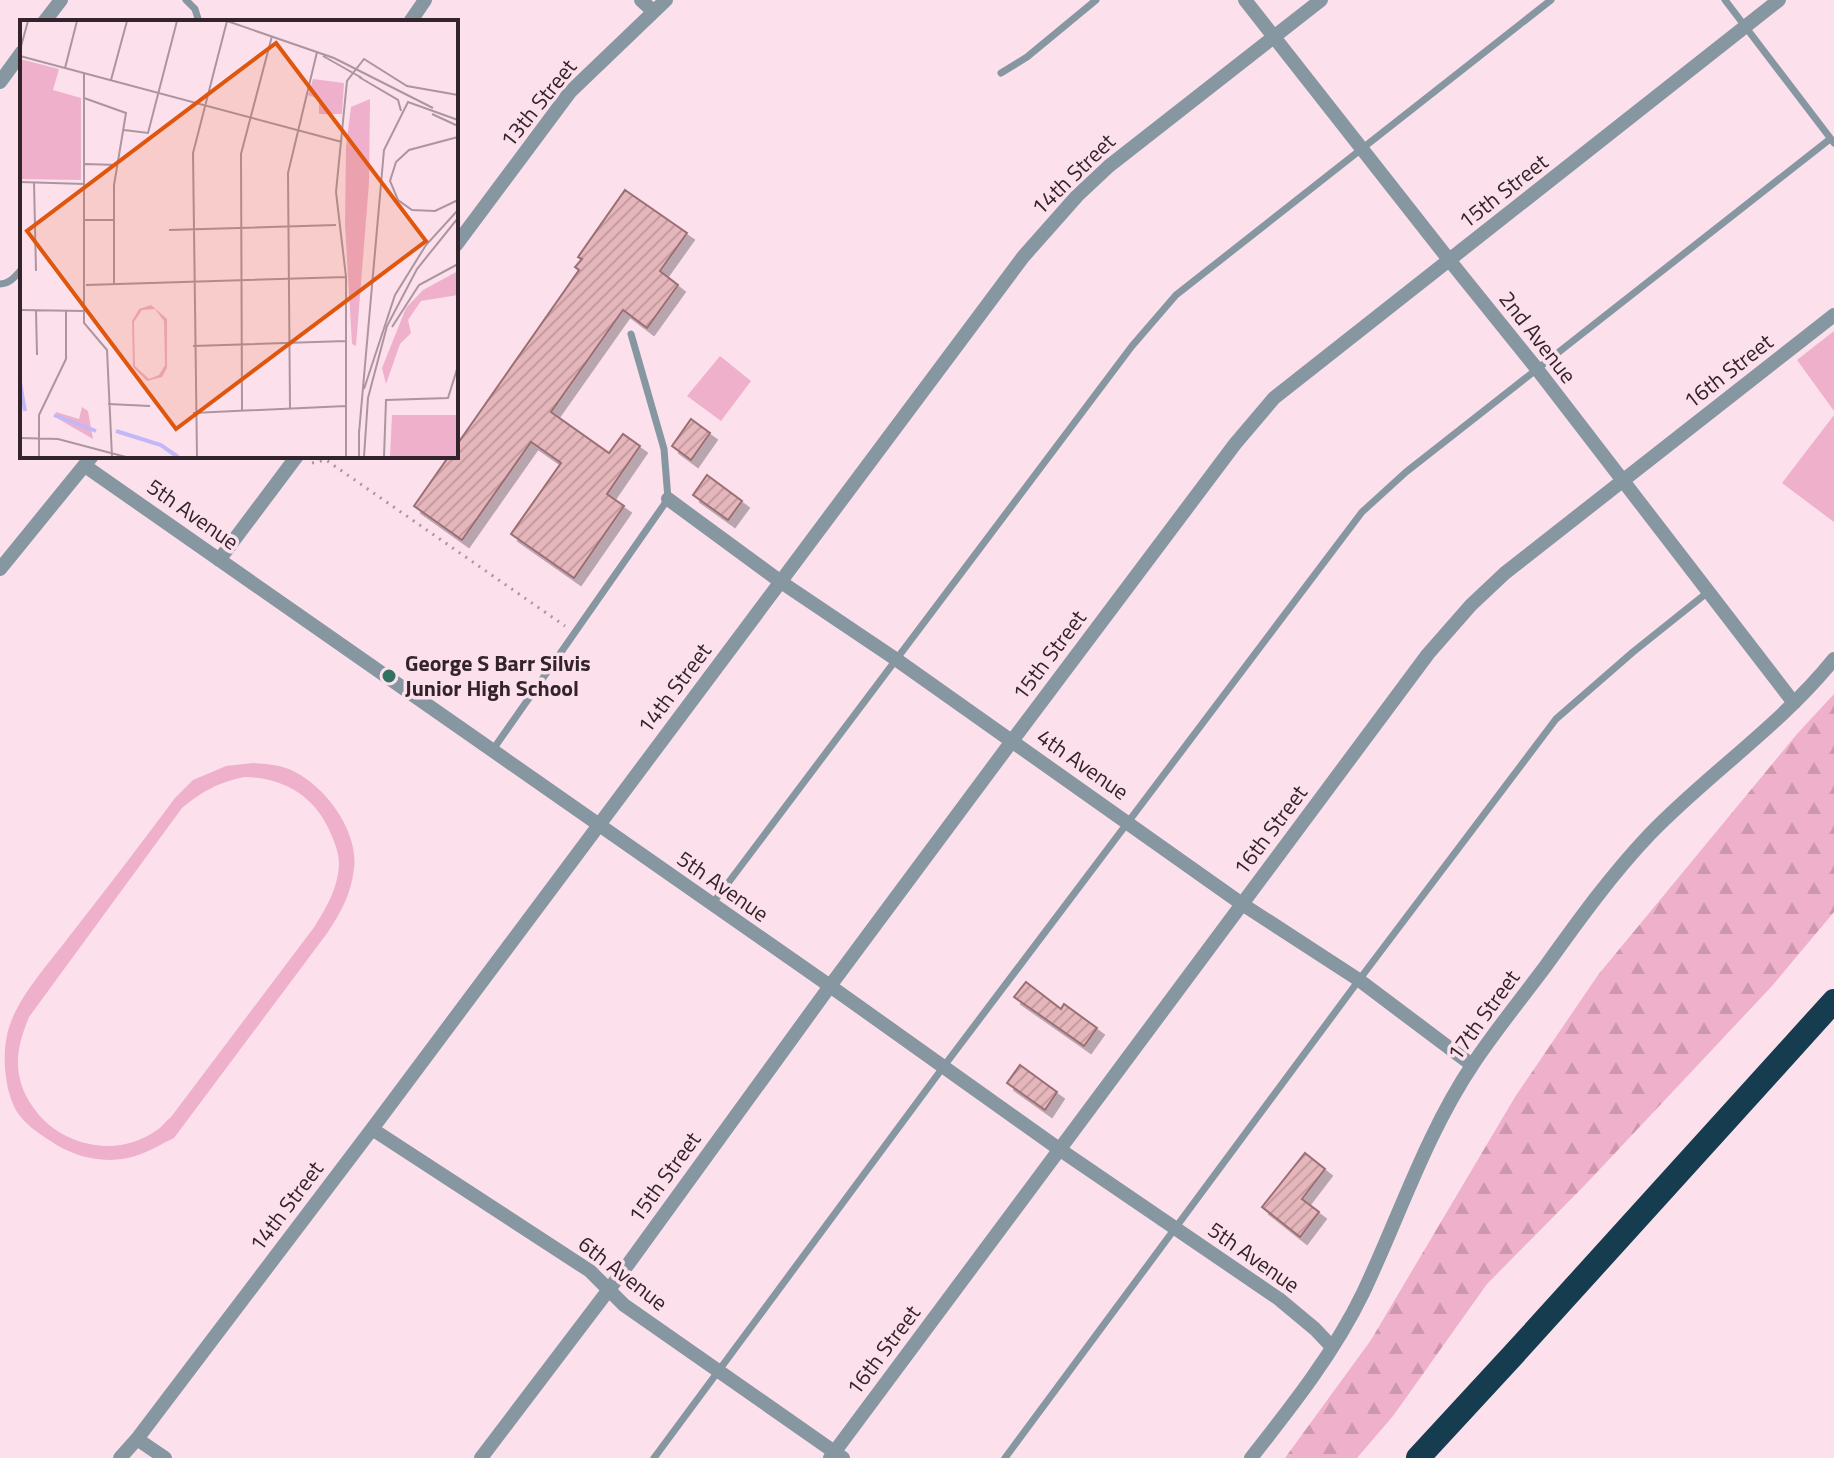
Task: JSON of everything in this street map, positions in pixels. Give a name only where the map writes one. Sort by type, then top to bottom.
[{"type":"highway","points":[[1418,1458],[1834,1001]]},
{"type":"street","points":[[46,20],[61,0]]},
{"type":"street","points":[[411,20],[425,0]]},
{"type":"street","points":[[641,0],[653,11]]},
{"type":"street","name":"13th Street","points":[[458,242],[570,92],[666,0]]},
{"type":"street","name":"2nd Avenue","points":[[1245,0],[1537,369],[1794,703]]},
{"type":"street","name":"14th Street","points":[[120,1458],[372,1129],[1023,257],[1053,221],[1109,166],[1321,0]]},
{"type":"street","name":"15th Street","points":[[481,1458],[629,1263],[1012,741],[1235,444],[1274,398],[1779,0]]},
{"type":"street","points":[[0,82],[20,55]]},
{"type":"street","name":"16th Street","points":[[836,1456],[1059,1149],[1445,634],[1505,573],[1834,315]]},
{"type":"street","points":[[219,560],[296,458]]},
{"type":"street","points":[[0,569],[89,461]]},
{"type":"street","name":"5th Avenue","points":[[89,461],[219,560],[1059,1149],[1279,1299],[1332,1347]]},
{"type":"street","name":"4th Avenue","points":[[668,499],[781,582],[897,660],[1242,904],[1359,980],[1472,1065]]},
{"type":"street","name":"17th Street","points":[[1251,1458],[1332,1347],[1362,1294],[1433,1136],[1472,1065],[1629,857],[1794,703],[1834,659]]},
{"type":"street","name":"6th Avenue","points":[[372,1129],[590,1271],[624,1305],[836,1456]]},
{"type":"street","points":[[137,1439],[165,1458]]},
{"type":"lane","points":[[186,0],[195,9],[198,20]]},
{"type":"lane","points":[[1001,73],[1027,57],[1096,0]]},
{"type":"lane","points":[[712,905],[1132,346],[1162,311],[1193,281],[1551,0]]},
{"type":"lane","points":[[654,1458],[944,1066],[1362,512],[1406,472],[1832,141],[1725,0]]},
{"type":"lane","points":[[0,284],[7,284],[20,271]]},
{"type":"lane","points":[[492,751],[668,499],[664,449],[631,334]]},
{"type":"lane","points":[[1005,1458],[1556,719],[1708,592]]},
{"type":"path","points":[[312,463],[326,460],[575,633]]},
{"type":"green space","points":[[1834,331],[1834,411],[1797,360]]},
{"type":"green space","points":[[720,356],[751,381],[721,421],[687,396]]},
{"type":"green space","points":[[1834,415],[1834,522],[1782,483]]},
{"type":"green space","points":[[1834,694],[1834,912],[1772,986],[1487,1284],[1393,1416],[1357,1458],[1285,1458],[1371,1340],[1515,1097],[1598,975],[1797,734]]},
{"type":"green space","points":[[253,763],[280,766],[307,779],[329,800],[346,827],[354,855],[353,878],[348,895],[328,932],[174,1138],[141,1154],[117,1160],[94,1159],[70,1152],[32,1128],[13,1104],[5,1064],[11,1022],[32,984],[175,798],[193,780],[226,766]],"holes":[[[244,777],[285,785],[297,792],[316,809],[331,834],[339,864],[334,889],[324,911],[161,1127],[127,1144],[111,1146],[95,1145],[64,1135],[39,1115],[21,1083],[19,1050],[29,1017],[182,808],[218,785]]]},
{"type":"building","points":[[625,190],[687,233],[660,271],[678,285],[647,328],[623,310],[551,412],[609,453],[623,434],[640,446],[607,494],[624,506],[574,578],[511,534],[561,463],[531,442],[462,540],[414,506],[448,458],[458,458],[458,443],[579,270],[575,267],[582,259],[578,257]]},
{"type":"building","points":[[691,419],[710,433],[691,460],[672,446]]},
{"type":"building","points":[[707,475],[742,501],[728,520],[693,495]]},
{"type":"building","points":[[1026,982],[1061,1009],[1064,1004],[1097,1028],[1084,1046],[1014,997]]},
{"type":"building","points":[[1020,1065],[1057,1092],[1045,1110],[1007,1083]]},
{"type":"building","points":[[1305,1153],[1325,1169],[1302,1199],[1319,1212],[1300,1237],[1262,1207]]},
{"type":"place","name":"George S Barr Silvis Junior High School","points":[[389,676]]}]
